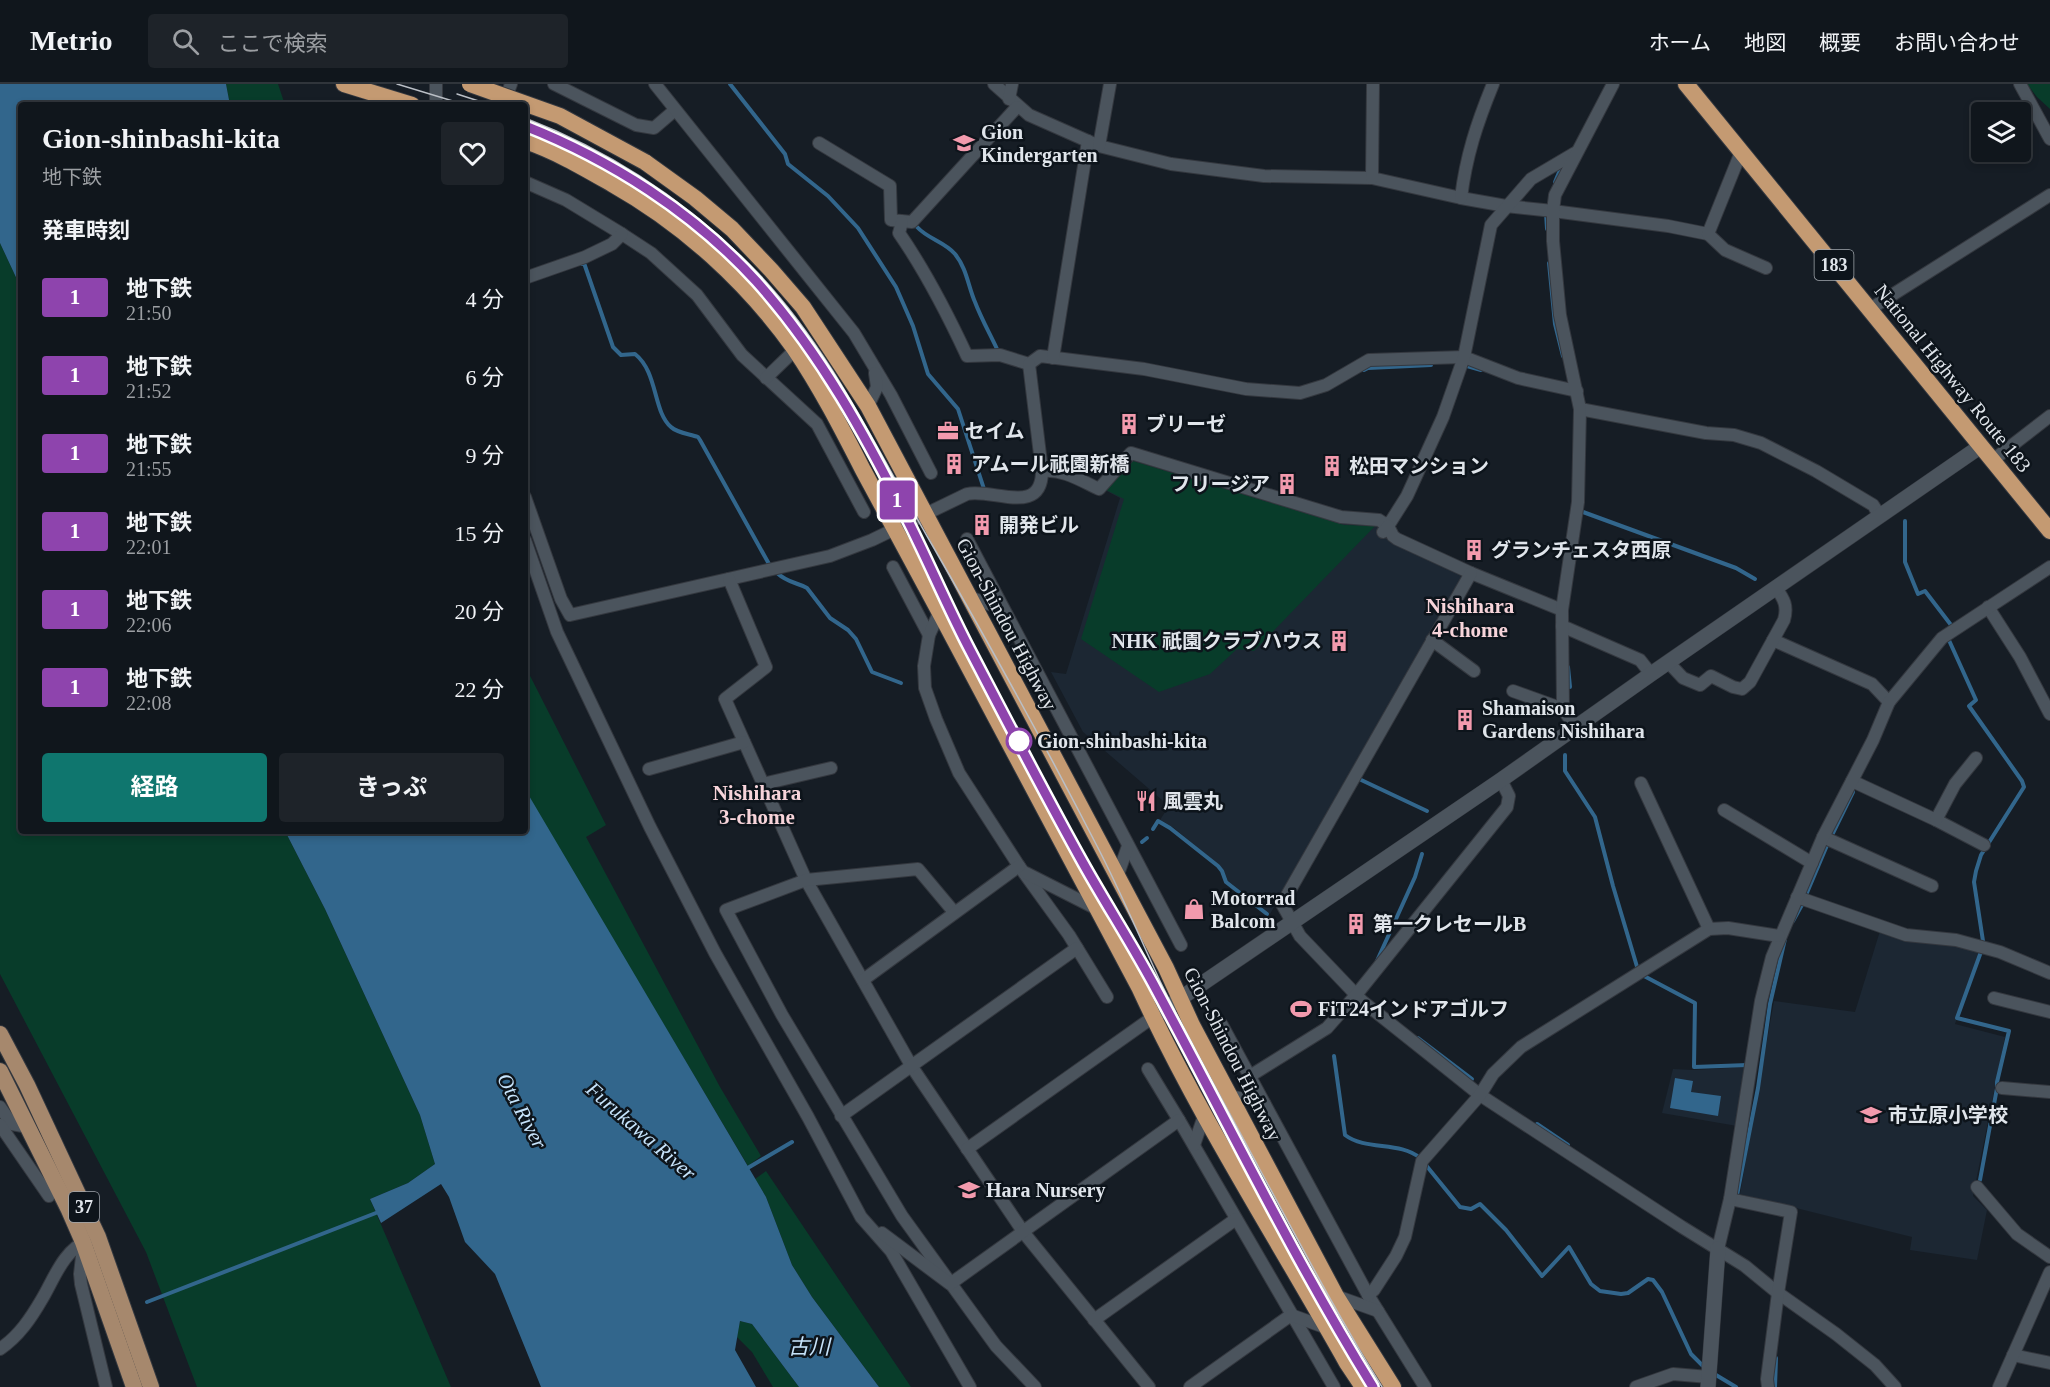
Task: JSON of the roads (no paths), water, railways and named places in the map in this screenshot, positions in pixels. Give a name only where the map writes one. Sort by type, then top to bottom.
[{"type":"highway","points":[[344,84],[402,102]]},
{"type":"highway","name":"Gion-Shindou Highway","points":[[470,84],[521,102]]},
{"type":"highway","name":"National Highway Route 183","points":[[1686,84],[2050,531]]},
{"type":"highway","name":"Gion-Shindou Highway","points":[[528,105],[560,116],[645,162],[695,198],[725,223],[771,270],[803,308],[868,406],[1166,968],[1229,1096],[1336,1296],[1393,1387]]},
{"type":"highway","points":[[528,142],[580,165],[628,192],[675,224],[739,283],[777,325],[795,350],[834,414],[896,529],[1204,1116],[1363,1387]]},
{"type":"main road","name":"37","points":[[0,1034],[27,1085],[151,1387]]},
{"type":"main road","name":"37","points":[[0,1071],[28,1127],[91,1240],[134,1387]]},
{"type":"street","points":[[436,84],[436,102]]},
{"type":"street","points":[[504,102],[511,84]]},
{"type":"street","points":[[655,84],[854,333],[874,365],[931,473]]},
{"type":"street","points":[[994,84],[1029,116],[1094,143],[1171,164],[1264,176],[1372,178],[1506,206],[1668,226],[1708,234],[1725,250],[1766,268]]},
{"type":"street","points":[[819,143],[890,186],[891,220],[912,222],[1013,103],[1012,84]]},
{"type":"street","points":[[1053,358],[1094,143],[1110,84]]},
{"type":"street","points":[[1372,178],[1373,84]]},
{"type":"street","points":[[1461,198],[1464,171],[1475,130],[1493,84]]},
{"type":"street","points":[[1576,728],[1563,709],[1562,610],[1578,502],[1580,409],[1560,315],[1553,241],[1553,211],[1555,195],[1575,153],[1614,84]]},
{"type":"street","points":[[2020,84],[2050,139]]},
{"type":"street","points":[[560,86],[636,125],[654,128],[675,110]]},
{"type":"street","points":[[1708,234],[1741,152]]},
{"type":"street","points":[[1385,529],[1407,496],[1427,454],[1464,357],[1491,225],[1531,179],[1575,153]]},
{"type":"street","points":[[528,183],[566,200],[651,253],[697,295],[742,355],[817,424],[864,512]]},
{"type":"street","points":[[1870,309],[2050,195]]},
{"type":"street","points":[[902,222],[899,232],[921,265],[967,356],[1000,355],[1029,364]]},
{"type":"street","points":[[528,277],[612,244],[622,234]]},
{"type":"street","points":[[766,378],[795,350]]},
{"type":"street","points":[[1029,364],[1040,356],[1144,369],[1246,389],[1300,393],[1326,385],[1369,360],[1464,357],[1518,378],[1577,391]]},
{"type":"street","points":[[528,506],[561,599],[570,615],[830,556],[896,529],[973,493],[1017,498],[1029,497],[1041,484],[1042,471],[1029,364]]},
{"type":"street","points":[[868,406],[877,387],[874,365]]},
{"type":"street","points":[[1580,409],[1706,433],[1734,435],[1761,443],[1816,471],[1873,505],[1880,516]]},
{"type":"street","points":[[1993,460],[2050,416]]},
{"type":"street","points":[[967,1149],[1153,1017],[1501,780],[1981,446]]},
{"type":"street","points":[[1042,471],[1053,470],[1065,473],[1099,489],[1131,453],[1341,517],[1379,520],[1385,529],[1397,539],[1470,573],[1562,610]]},
{"type":"street","points":[[966,539],[1181,945]]},
{"type":"street","points":[[528,549],[557,632],[650,827],[715,953],[808,1117],[861,1217],[891,1251],[970,1387]]},
{"type":"street","points":[[893,567],[929,635]]},
{"type":"street","points":[[1636,1387],[1673,1374],[1709,1382],[1718,1249],[1730,1199],[1761,1001],[1772,957],[1823,837],[1874,740],[1889,702],[1942,638],[2050,567]]},
{"type":"street","points":[[1470,573],[1282,904],[1300,936],[1356,995],[1480,1095],[1745,1266],[1875,1365],[1895,1387]]},
{"type":"street","points":[[729,579],[766,667],[725,699],[806,880],[912,1067],[967,1149],[1024,1233],[1149,1387]]},
{"type":"street","points":[[1668,662],[1683,678],[1700,685],[1711,676],[1742,689],[1750,682],[1784,620],[1787,610],[1785,600],[1776,588]]},
{"type":"street","points":[[969,597],[1003,609]]},
{"type":"street","points":[[1988,607],[2020,657],[2050,714]]},
{"type":"street","points":[[939,613],[929,635],[924,676],[925,688],[959,773],[1077,948],[1107,997]]},
{"type":"street","points":[[1562,626],[1640,660],[1651,674]]},
{"type":"street","points":[[1432,640],[1474,671]]},
{"type":"street","points":[[1773,640],[1872,684],[1889,702]]},
{"type":"street","points":[[1513,691],[1563,709]]},
{"type":"street","points":[[649,769],[744,742]]},
{"type":"street","points":[[1936,820],[1955,784],[1976,759]]},
{"type":"street","points":[[763,784],[831,768]]},
{"type":"street","points":[[1250,1076],[1327,1028],[1356,995],[1507,807],[1509,796],[1501,780]]},
{"type":"street","points":[[1852,781],[1984,845]]},
{"type":"street","points":[[1641,783],[1709,929]]},
{"type":"street","points":[[1724,810],[1812,863]]},
{"type":"street","points":[[1823,837],[1932,886]]},
{"type":"street","points":[[1117,877],[1128,846]]},
{"type":"street","points":[[1021,868],[1097,909]]},
{"type":"street","points":[[863,980],[954,912],[1021,868]]},
{"type":"street","points":[[954,912],[918,869],[806,880],[726,910],[782,1015],[902,1216],[996,1346],[1035,1387]]},
{"type":"street","points":[[1797,897],[1906,935],[1956,940],[2000,952],[2050,973]]},
{"type":"street","points":[[1368,1295],[1374,1290],[1396,1256],[1405,1237],[1422,1161],[1480,1095],[1493,1074],[1521,1047],[1709,929],[1728,928],[1779,936]]},
{"type":"street","points":[[841,1116],[1077,948]]},
{"type":"street","points":[[1994,998],[2050,1012]]},
{"type":"street","points":[[1222,1025],[1368,1295],[1425,1387]]},
{"type":"street","points":[[1148,1069],[1334,1387]]},
{"type":"street","points":[[2002,1088],[2050,1092]]},
{"type":"street","points":[[1229,1096],[1264,1103]]},
{"type":"street","points":[[0,1107],[12,1124],[28,1127]]},
{"type":"street","points":[[1194,1145],[1204,1116]]},
{"type":"street","points":[[950,1284],[1179,1120]]},
{"type":"street","points":[[0,1125],[49,1196]]},
{"type":"street","points":[[1977,1187],[2017,1234],[2050,1257]]},
{"type":"street","points":[[1730,1199],[1791,1212],[1778,1293],[1767,1379],[1768,1387]]},
{"type":"street","points":[[861,1217],[950,1284]]},
{"type":"street","points":[[1094,1320],[1236,1219]]},
{"type":"street","points":[[0,1349],[20,1333],[66,1255],[91,1240]]},
{"type":"street","points":[[91,1240],[80,1274],[81,1284],[106,1387]]},
{"type":"street","points":[[1999,1387],[2050,1272]]},
{"type":"street","points":[[1336,1296],[1378,1311]]},
{"type":"street","points":[[1292,1315],[1327,1328]]},
{"type":"street","points":[[1190,1387],[1292,1315]]},
{"type":"street","points":[[2013,1355],[2050,1363]]},
{"type":"water","points":[[0,84],[226,84],[229,102],[18,102],[18,282],[0,243]]},
{"type":"water","points":[[528,794],[766,1197],[792,1265],[812,1297],[879,1387],[799,1387],[752,1324],[740,1321],[735,1350],[756,1387],[541,1387],[495,1274],[465,1242],[449,1197],[441,1184],[381,1223],[370,1199],[408,1183],[435,1164],[420,1115],[325,909],[287,834],[528,834]]},
{"type":"water","points":[[1675,1078],[1693,1081],[1691,1092],[1721,1096],[1718,1116],[1670,1108]]},
{"type":"waterway","points":[[730,84],[785,154],[788,164],[828,196],[858,228],[896,287],[913,326],[928,374],[958,409],[984,489]]},
{"type":"waterway","points":[[1555,182],[1560,170]]},
{"type":"waterway","points":[[1546,213],[1547,229]]},
{"type":"waterway","points":[[917,227],[951,250],[959,260],[977,308],[997,349]]},
{"type":"waterway","points":[[582,264],[584,263],[613,347],[621,355],[635,354],[642,362],[652,381],[661,412],[671,427],[698,437],[769,564]]},
{"type":"waterway","points":[[1549,263],[1555,324],[1563,356]]},
{"type":"waterway","points":[[1364,370],[1431,365]]},
{"type":"waterway","points":[[1467,366],[1481,370]]},
{"type":"waterway","points":[[1583,512],[1736,568],[1755,579]]},
{"type":"waterway","points":[[1905,521],[1905,562],[1918,594],[1925,591],[1951,625]]},
{"type":"waterway","points":[[777,573],[788,581],[807,588],[830,618],[848,630],[856,639],[872,672],[901,683]]},
{"type":"waterway","points":[[1948,638],[1976,700],[1969,706],[2024,787],[1981,855],[1976,871],[1974,882],[1983,941]]},
{"type":"waterway","points":[[1568,667],[1570,687]]},
{"type":"waterway","points":[[1565,755],[1565,771],[1595,817],[1638,970]]},
{"type":"waterway","points":[[1357,778],[1427,811]]},
{"type":"waterway","points":[[1833,833],[1853,792]]},
{"type":"waterway","points":[[1153,829],[1158,821],[1170,828],[1218,866],[1226,882],[1267,914]]},
{"type":"waterway","points":[[1142,842],[1147,838]]},
{"type":"waterway","points":[[1806,895],[1828,843]]},
{"type":"waterway","points":[[1376,963],[1415,877],[1422,854]]},
{"type":"waterway","points":[[1793,921],[1803,903]]},
{"type":"waterway","points":[[1738,1196],[1758,1088],[1770,1004],[1785,939]]},
{"type":"waterway","points":[[1980,1180],[1997,1082],[2009,1031],[1957,1018],[1982,949]]},
{"type":"waterway","points":[[1644,976],[1695,1003],[1694,1067],[1748,1065]]},
{"type":"waterway","points":[[1418,1038],[1472,1079]]},
{"type":"waterway","points":[[1334,1056],[1345,1135],[1363,1143],[1403,1149],[1420,1158]]},
{"type":"waterway","points":[[1537,1124],[1568,1145]]},
{"type":"waterway","points":[[746,1169],[792,1142]]},
{"type":"waterway","points":[[1425,1164],[1460,1207],[1471,1209],[1480,1204],[1506,1230],[1542,1276],[1569,1247],[1591,1284],[1600,1291],[1628,1293],[1648,1279],[1653,1280],[1662,1292],[1691,1354],[1703,1366]]},
{"type":"waterway","points":[[147,1302],[381,1211]]},
{"type":"waterway","points":[[1775,1387],[1776,1358]]},
{"type":"waterway","points":[[1716,1375],[1736,1387]]},
{"type":"tram line","points":[[397,84],[456,102]]},
{"type":"tram line","points":[[457,94],[482,102]]},
{"type":"tram line","points":[[528,119],[620,164],[650,183],[706,225],[758,273],[784,303],[830,366],[1035,729],[1122,896],[1160,981],[1196,1052],[1319,1279],[1382,1387]]},
{"type":"tram line","points":[[901,507],[967,644],[1082,861],[1155,987]]},
{"type":"metro line","name":"1","points":[[528,127],[561,140],[624,174],[669,204],[708,235],[755,280],[800,335],[857,424],[908,521],[967,644],[1082,861],[1155,987],[1336,1327],[1373,1387]]},
{"type":"place","name":"Gion Kindergarten","points":[[964,143]]},
{"type":"place","name":"ブリーゼ","points":[[1129,424]]},
{"type":"place","name":"セイム","points":[[948,431]]},
{"type":"place","name":"アムール祇園新橋","points":[[954,464]]},
{"type":"place","name":"松田マンション","points":[[1332,466]]},
{"type":"place","name":"フリージア","points":[[1287,484]]},
{"type":"place","name":"開発ビル","points":[[982,525]]},
{"type":"place","name":"グランチェスタ西原","points":[[1474,550]]},
{"type":"place","name":"NHK 祇園クラブハウス","points":[[1339,641]]},
{"type":"place","name":"Shamaison Gardens Nishihara","points":[[1465,720]]},
{"type":"place","name":"Gion-shinbashi-kita","points":[[1019,741]]},
{"type":"place","name":"風雲丸","points":[[1146,801]]},
{"type":"place","name":"Motorrad Balcom","points":[[1194,909]]},
{"type":"place","name":"第一クレセールB","points":[[1356,924]]},
{"type":"place","name":"FiT24インドアゴルフ","points":[[1301,1009]]},
{"type":"place","name":"市立原小学校","points":[[1871,1115]]},
{"type":"place","name":"Hara Nursery","points":[[969,1190]]},
{"type":"district","name":"Nishihara 4-chome","points":[[1470,618]]},
{"type":"district","name":"Nishihara 3-chome","points":[[757,805]]},
{"type":"water label","name":"Ota River","points":[[522,1111]]},
{"type":"water label","name":"Furukawa River","points":[[641,1131]]},
{"type":"water label","name":"古川","points":[[809,1347]]}]
